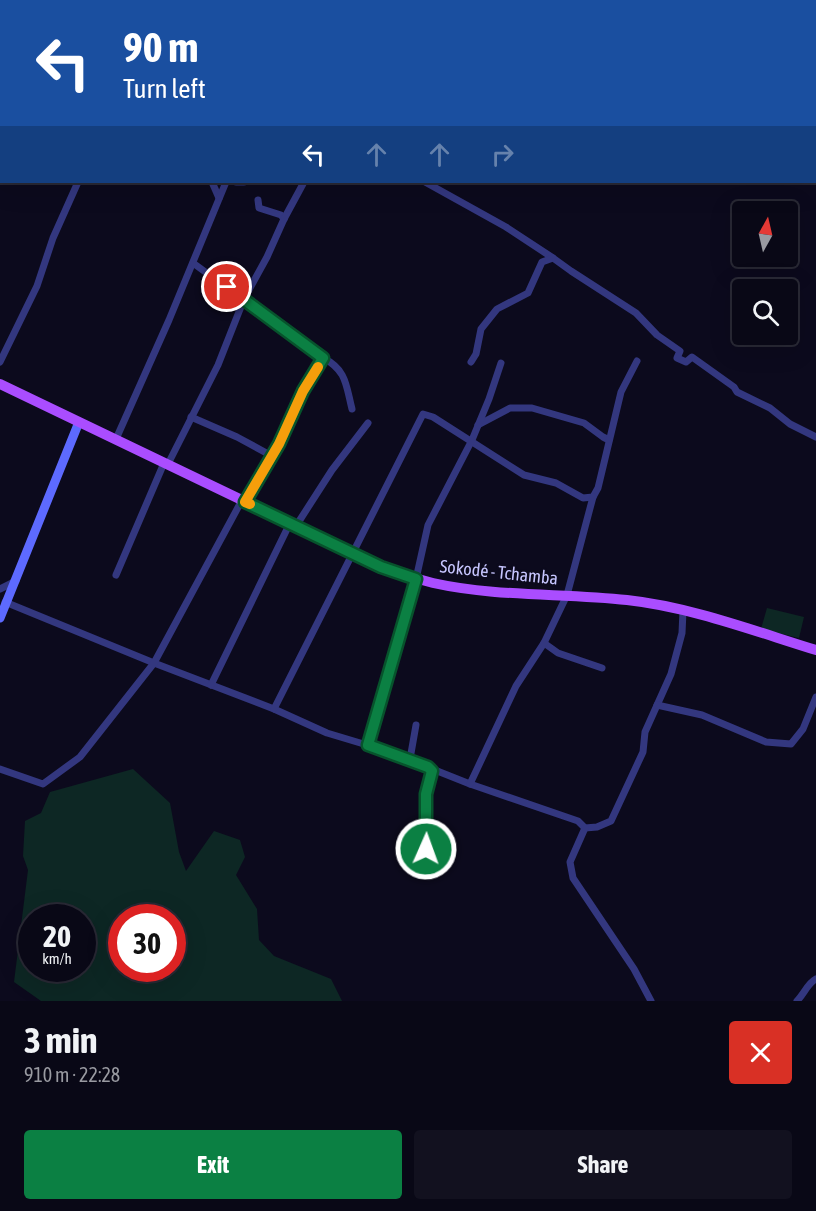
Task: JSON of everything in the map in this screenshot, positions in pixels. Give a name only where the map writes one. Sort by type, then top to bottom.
[{"type":"main road","name":"Sokodé - Tchamba","points":[[0,384],[381,567],[416,579],[472,590],[628,600],[683,611],[816,650]]},
{"type":"main road","points":[[0,618],[79,422]]},
{"type":"street","points":[[0,362],[37,286],[53,238],[78,183]]},
{"type":"street","points":[[212,183],[219,198]]},
{"type":"street","points":[[116,439],[227,183]]},
{"type":"street","points":[[116,575],[166,464],[218,365],[244,299],[300,191],[300,183]]},
{"type":"street","points":[[427,183],[506,227],[636,313],[657,335],[680,351],[677,358],[686,362],[692,357],[734,387],[737,392],[758,401],[790,424],[816,437]]},
{"type":"street","points":[[258,200],[259,208],[284,219]]},
{"type":"street","points":[[471,362],[476,354],[481,329],[497,309],[528,293],[542,262],[554,258]]},
{"type":"street","points":[[193,263],[339,368],[345,379],[352,409]]},
{"type":"street","points":[[0,769],[38,784],[49,780],[80,757],[154,663],[243,501],[272,456],[303,391],[323,358]]},
{"type":"street","points":[[470,784],[516,686],[544,643],[567,596],[593,497],[598,488],[621,392],[637,361]]},
{"type":"street","points":[[368,745],[416,579],[428,525],[472,440],[501,363]]},
{"type":"street","points":[[478,425],[510,408],[532,408],[584,423],[609,440]]},
{"type":"street","points":[[274,709],[423,414],[434,417],[524,475],[556,483],[583,498],[593,497]]},
{"type":"street","points":[[191,417],[272,456]]},
{"type":"street","points":[[211,685],[293,525],[368,423]]},
{"type":"street","points":[[0,590],[16,580]]},
{"type":"street","points":[[6,602],[274,709],[327,733],[410,759],[470,784],[578,821],[585,828],[597,827],[611,821],[643,752],[645,732],[671,675],[682,633],[683,611]]},
{"type":"street","points":[[544,643],[558,653],[602,668]]},
{"type":"street","points":[[657,705],[702,715],[766,742],[791,744],[802,729],[816,697]]},
{"type":"street","points":[[410,759],[416,725]]},
{"type":"street","points":[[421,869],[425,859],[427,841],[426,794],[432,771],[428,767]]},
{"type":"street","points":[[585,828],[570,862],[573,878],[634,969],[651,1001]]},
{"type":"street","points":[[797,1001],[806,992],[809,983],[816,979]]},
{"type":"green space","points":[[767,608],[804,617],[799,638],[761,629]]},
{"type":"green space","points":[[133,769],[170,803],[179,852],[186,871],[214,831],[240,840],[245,857],[236,875],[257,909],[259,940],[274,956],[331,979],[342,1001],[41,1001],[14,982],[18,950],[18,982],[96,982],[96,904],[24,904],[28,870],[23,856],[25,821],[41,813],[50,792]]},
{"type":"slow traffic","points":[[250,504],[245,502],[279,444],[303,391],[318,367]]},
{"type":"route","points":[[227,287],[323,358],[303,391],[279,444],[245,502],[381,567],[416,579],[368,745],[428,767],[432,771],[426,794],[426,849]]}]
